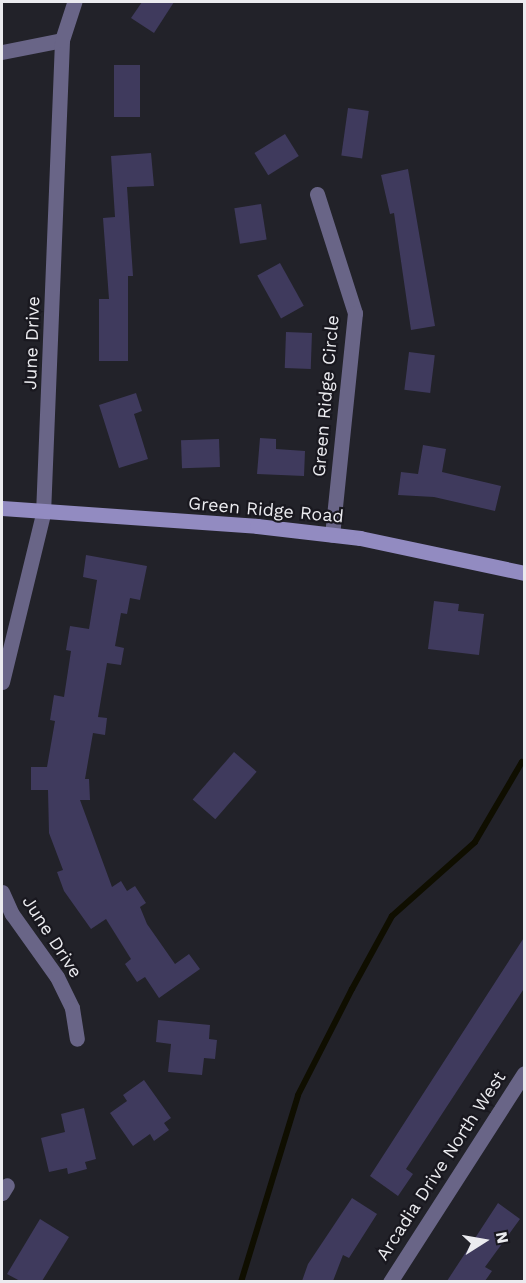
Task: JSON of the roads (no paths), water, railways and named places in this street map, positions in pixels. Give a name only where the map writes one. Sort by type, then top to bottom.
[{"type":"street","name":"June Drive","points":[[2,682],[43,514],[62,40],[74,2]]},
{"type":"street","points":[[2,52],[62,40]]},
{"type":"street","name":"Green Ridge Circle","points":[[317,194],[355,313],[332,535]]},
{"type":"street","name":"Green Ridge Road","points":[[2,508],[43,514],[257,526],[332,535],[525,573]]},
{"type":"street","name":"June Drive","points":[[2,892],[12,914],[57,977],[72,1008],[76,1038]]},
{"type":"street","name":"Arcadia Drive North West","points":[[391,1281],[525,1072]]},
{"type":"waterway","points":[[241,1282],[298,1095],[352,989],[392,916],[475,842],[522,762],[524,763]]}]
